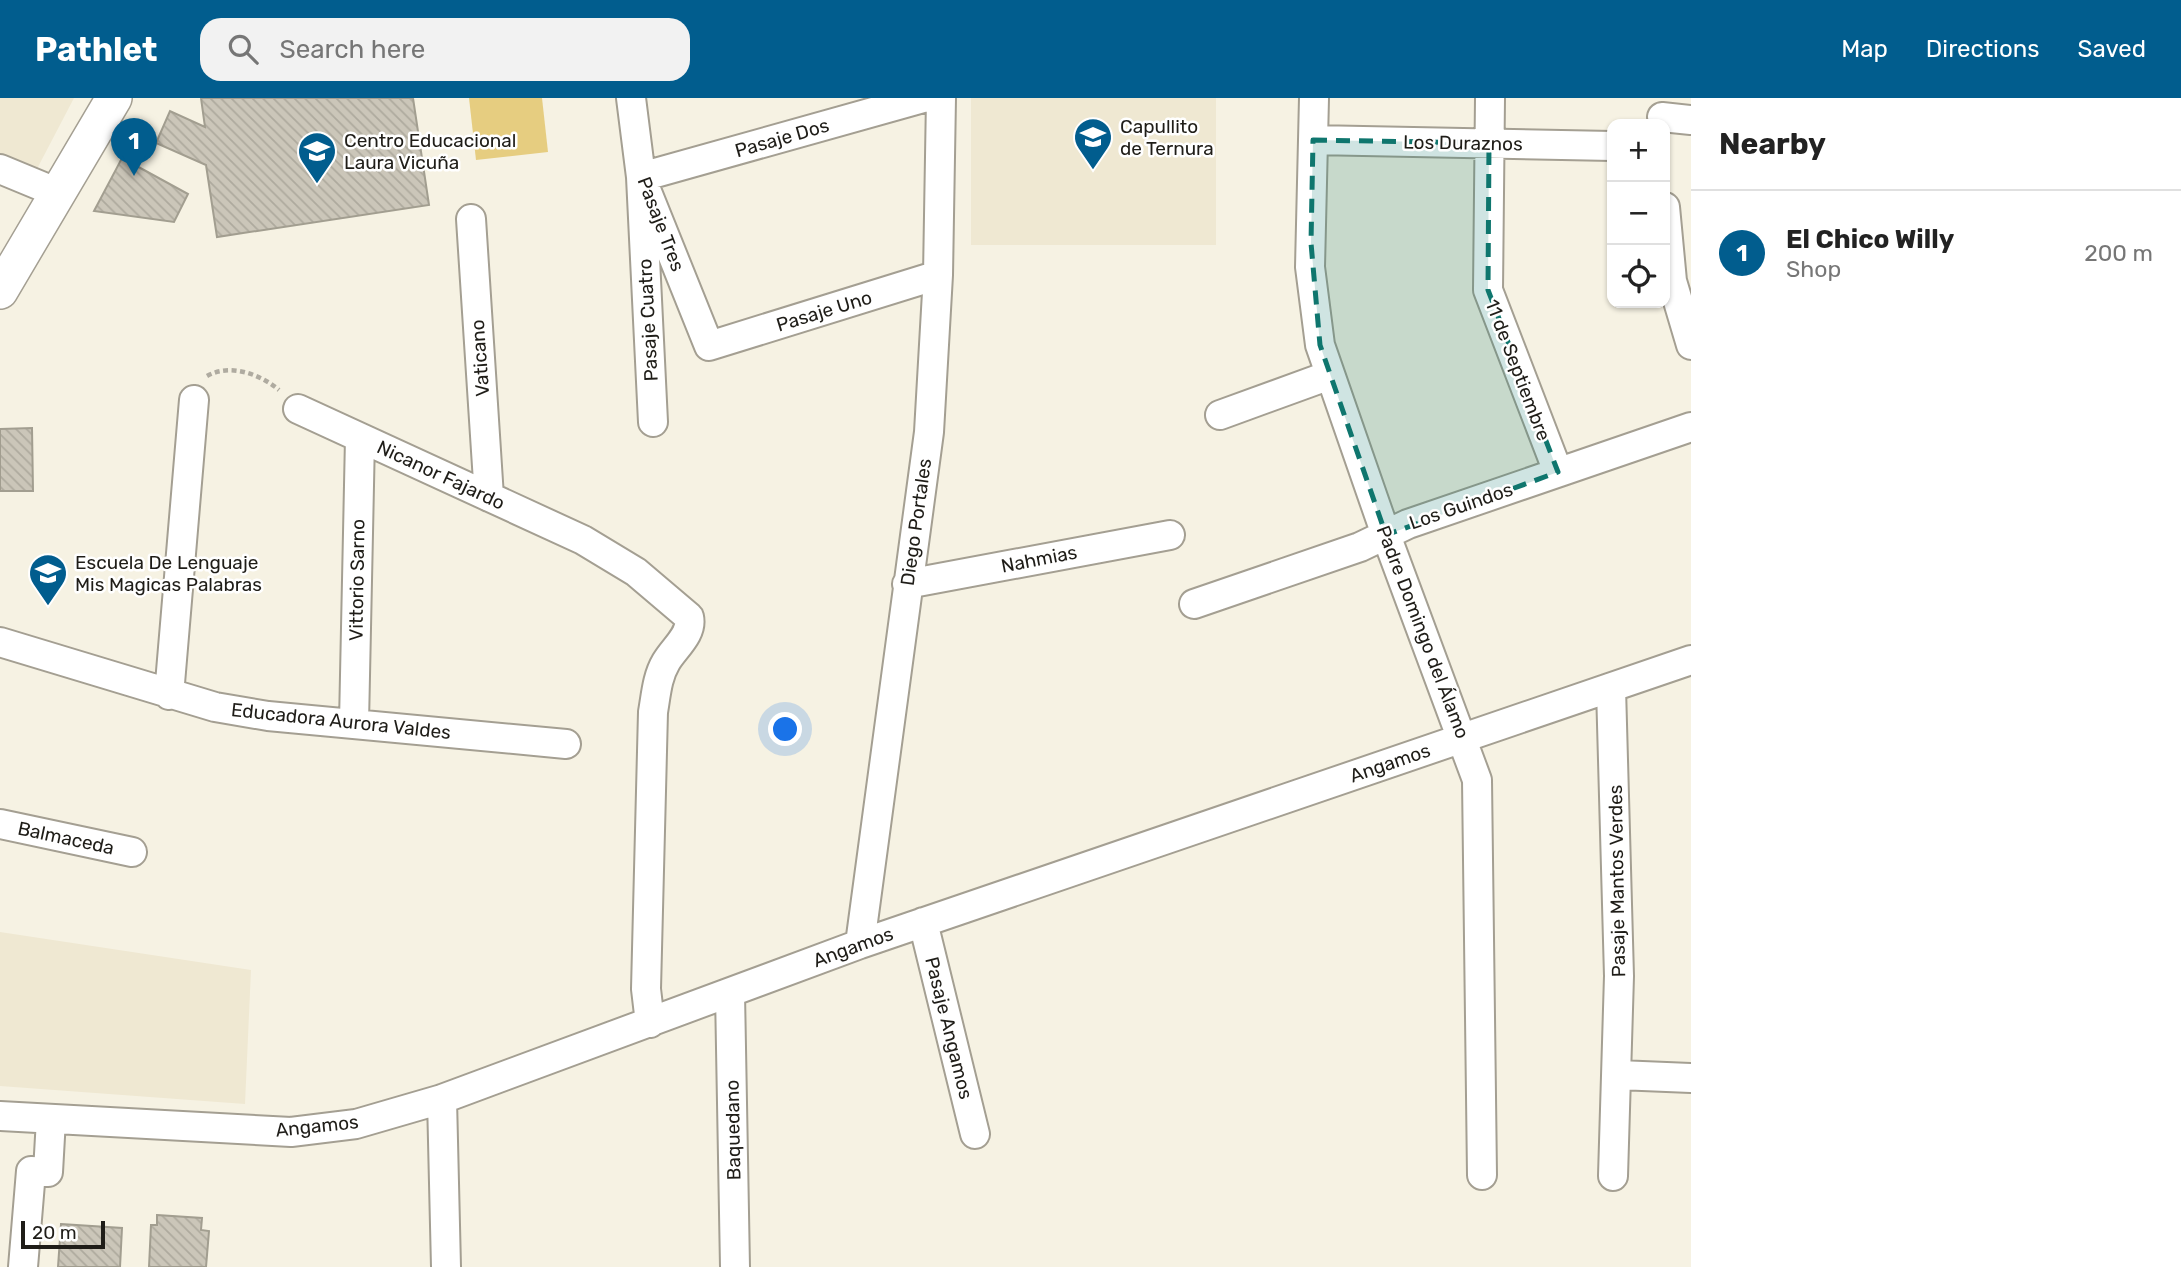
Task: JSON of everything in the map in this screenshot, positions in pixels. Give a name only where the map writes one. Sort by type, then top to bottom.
[{"type":"main road","points":[[0,291],[114,98]]},
{"type":"street","name":"Pasaje Tres","points":[[631,98],[641,177],[709,346]]},
{"type":"street","name":"Pasaje Dos","points":[[641,177],[923,98]]},
{"type":"street","name":"Diego Portales","points":[[860,944],[929,432],[938,275],[941,98]]},
{"type":"street","name":"Padre Domingo del Álamo","points":[[1314,98],[1311,291],[1320,345],[1386,535],[1474,766],[1478,794],[1482,1175]]},
{"type":"street","name":"11 de Septiembre","points":[[1490,98],[1488,290],[1558,472]]},
{"type":"street","points":[[1662,113],[1691,120]]},
{"type":"street","name":"Los Duraznos","points":[[1313,140],[1607,146]]},
{"type":"street","points":[[0,169],[58,193]]},
{"type":"street","name":"Pasaje Cuatro","points":[[641,177],[653,422]]},
{"type":"street","name":"Vaticano","points":[[471,219],[489,497]]},
{"type":"street","points":[[1669,245],[1672,281],[1691,345]]},
{"type":"street","name":"Pasaje Uno","points":[[709,346],[938,275]]},
{"type":"street","points":[[1220,415],[1330,375]]},
{"type":"street","points":[[169,695],[194,400]]},
{"type":"street","name":"Nicanor Fajardo","points":[[298,409],[583,540],[662,592],[687,614],[691,622],[690,628],[665,663],[653,712],[646,989],[650,1023]]},
{"type":"street","name":"Los Guindos","points":[[1194,604],[1360,547],[1408,524],[1691,427]]},
{"type":"street","name":"Vittorio Sarno","points":[[354,723],[360,438]]},
{"type":"street","name":"Nahmias","points":[[907,584],[1170,535]]},
{"type":"street","name":"Educadora Aurora Valdes","points":[[0,642],[215,707],[268,716],[566,744]]},
{"type":"street","name":"Angamos","points":[[0,1116],[291,1132],[356,1124],[442,1099],[923,922],[1691,660]]},
{"type":"street","name":"Pasaje Mantos Verdes","points":[[1611,688],[1618,877],[1618,1075],[1613,1177]]},
{"type":"street","name":"Balmaceda","points":[[0,824],[132,852]]},
{"type":"street","name":"Pasaje Angamos","points":[[923,922],[975,1134]]},
{"type":"street","name":"Baquedano","points":[[730,993],[735,1267]]},
{"type":"street","points":[[1618,1075],[1691,1078]]},
{"type":"street","points":[[442,1099],[446,1267]]},
{"type":"street","points":[[23,1267],[31,1171],[48,1172],[51,1119]]},
{"type":"path","points":[[194,400],[198,385],[209,374],[241,371],[270,382],[298,409]]},
{"type":"highlighted area","points":[[1313,140],[1489,143],[1488,290],[1558,472],[1386,535],[1320,345],[1311,243]]},
{"type":"shaded area","points":[[0,98],[74,98],[27,188],[0,178]]},
{"type":"shaded area","points":[[469,98],[542,98],[548,152],[476,160]]},
{"type":"shaded area","name":"Capullito de Ternura","points":[[971,98],[1216,98],[1216,245],[971,245]]},
{"type":"shaded area","points":[[0,932],[251,970],[245,1104],[0,1086]]},
{"type":"building","name":"Centro Educacional Laura Vicuña","points":[[201,98],[413,98],[429,205],[217,237],[206,165],[156,143],[170,111],[205,127]]},
{"type":"building","points":[[122,158],[188,194],[174,222],[94,211]]},
{"type":"building","points":[[32,428],[33,491],[0,491],[0,429]]},
{"type":"building","points":[[157,1215],[202,1218],[201,1230],[209,1231],[206,1267],[149,1267],[151,1225],[157,1225]]},
{"type":"building","points":[[61,1224],[122,1228],[120,1267],[58,1267]]},
{"type":"place","name":"Capullito de Ternura","points":[[1093,171]]},
{"type":"place","name":"El Chico Willy","points":[[134,176]]},
{"type":"place","name":"Centro Educacional Laura Vicuña","points":[[317,185]]},
{"type":"place","name":"Escuela De Lenguaje Mis Magicas Palabras","points":[[48,607]]}]
